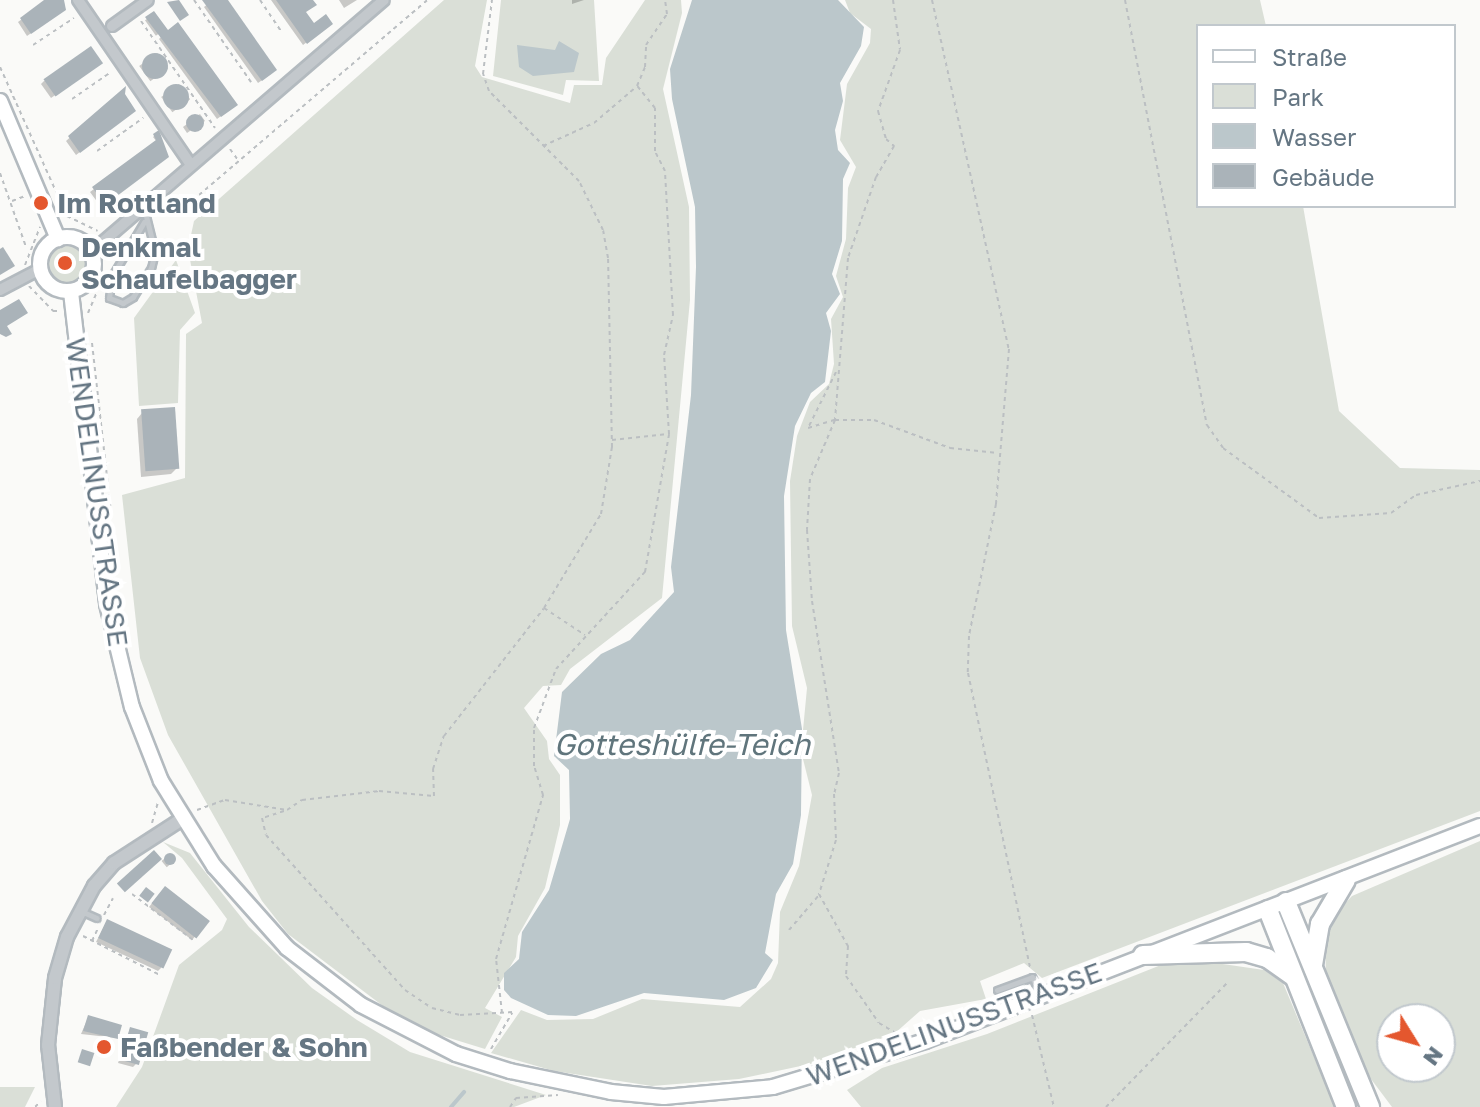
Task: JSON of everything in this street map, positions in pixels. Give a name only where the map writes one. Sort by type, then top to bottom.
[{"type":"highway","points":[[1303,974],[1320,924],[1346,880]]},
{"type":"highway","points":[[1286,902],[1303,974],[1346,1107]]},
{"type":"highway","points":[[1268,910],[1370,1107]]},
{"type":"highway","points":[[1143,955],[1246,952],[1303,974]]},
{"type":"main road","points":[[0,101],[58,239]]},
{"type":"main road","points":[[58,239],[77,239],[91,252],[91,277],[71,292],[51,287],[40,269],[43,251],[58,239]]},
{"type":"main road","name":"WENDELINUSSTRASSE","points":[[71,292],[107,604],[146,749],[252,913],[348,996],[406,1032],[456,1054],[564,1084],[664,1097],[773,1087],[862,1063],[1268,910],[1480,826]]},
{"type":"street","points":[[78,0],[191,165]]},
{"type":"street","points":[[102,35],[114,34],[112,26],[148,0]]},
{"type":"street","points":[[91,252],[145,215],[191,165],[384,0]]},
{"type":"street","points":[[0,290],[40,269]]},
{"type":"street","points":[[55,1107],[48,1045],[51,1012],[55,978],[73,923],[114,863],[187,815]]},
{"type":"lane","points":[[145,215],[155,252],[151,268],[133,297],[123,303],[109,298],[112,276],[145,215]]},
{"type":"lane","points":[[80,910],[97,918]]},
{"type":"lane","points":[[997,990],[1032,977],[1041,995]]},
{"type":"path","points":[[194,0],[251,82]]},
{"type":"path","points":[[260,0],[281,31]]},
{"type":"path","points":[[145,215],[199,195],[427,0]]},
{"type":"path","points":[[488,1055],[513,1012],[460,1015],[432,1008],[405,990],[266,835],[262,818],[287,810],[302,800],[379,791],[434,796],[433,769],[444,736],[544,608],[601,514],[612,440],[608,258],[603,230],[579,181],[489,91],[483,74],[492,0]]},
{"type":"path","points":[[543,146],[594,123],[637,86],[646,45],[667,14],[665,0]]},
{"type":"path","points":[[789,930],[819,894],[836,840],[834,794],[839,773],[812,601],[807,530],[810,479],[835,420],[848,258],[876,177],[894,146],[886,139],[878,111],[900,50],[893,0]]},
{"type":"path","points":[[932,0],[1009,349],[1000,453],[968,673],[1032,977]]},
{"type":"path","points":[[1125,0],[1207,425],[1223,448],[1319,518],[1391,513],[1416,495],[1480,481]]},
{"type":"path","points":[[33,45],[85,10]]},
{"type":"path","points":[[134,10],[239,161]]},
{"type":"path","points":[[72,99],[121,64]]},
{"type":"path","points":[[0,67],[67,216],[98,231],[103,241]]},
{"type":"path","points":[[502,1013],[496,959],[543,795],[534,766],[534,728],[556,669],[645,572],[669,434],[664,355],[673,315],[665,171],[655,151],[655,108],[637,86]]},
{"type":"path","points":[[97,151],[153,110]]},
{"type":"path","points":[[0,173],[27,250]]},
{"type":"path","points":[[11,201],[24,196],[27,201]]},
{"type":"path","points":[[88,318],[105,275]]},
{"type":"path","points":[[90,333],[111,515]]},
{"type":"path","points":[[837,371],[808,428],[819,429],[835,420],[874,420],[950,448],[1000,453]]},
{"type":"path","points":[[612,440],[669,434]]},
{"type":"path","points":[[544,608],[586,635]]},
{"type":"path","points":[[187,815],[225,800],[287,810]]},
{"type":"path","points":[[187,815],[199,823]]},
{"type":"path","points":[[132,894],[193,940]]},
{"type":"path","points":[[819,894],[848,946],[846,976],[879,1023],[901,1036]]},
{"type":"path","points":[[73,923],[82,928],[79,934],[160,975]]},
{"type":"path","points":[[1106,1107],[1227,983]]},
{"type":"path","points":[[1041,995],[1044,1003],[1031,1011],[1054,1107]]},
{"type":"path","points":[[890,1040],[912,1033]]},
{"type":"path","points":[[510,1107],[516,1098],[554,1098],[564,1084]]},
{"type":"green space","points":[[444,0],[487,0],[475,66],[482,77],[570,103],[574,85],[602,85],[606,58],[645,0],[681,0],[682,13],[663,89],[689,207],[690,300],[662,598],[570,669],[561,685],[543,686],[524,708],[547,741],[549,759],[560,775],[560,825],[545,888],[518,936],[516,957],[485,1008],[502,1017],[485,1049],[433,1033],[383,1006],[288,934],[262,901],[168,735],[140,658],[122,495],[185,478],[186,334],[202,323],[188,249],[194,221]]},
{"type":"green space","points":[[501,0],[594,0],[599,81],[566,80],[563,95],[493,76]]},
{"type":"green space","points":[[845,0],[1260,0],[1266,24],[1196,24],[1196,208],[1303,208],[1339,411],[1400,468],[1480,470],[1480,811],[1042,978],[1024,963],[980,981],[986,999],[920,1011],[894,1034],[810,1064],[739,1079],[652,1086],[554,1071],[491,1053],[521,1010],[547,1020],[593,1019],[642,999],[740,1007],[771,979],[778,963],[780,912],[799,866],[812,795],[801,751],[807,688],[792,626],[790,481],[797,436],[810,402],[829,384],[834,364],[831,319],[843,297],[836,276],[846,239],[848,188],[856,167],[840,140],[847,84],[870,43],[871,29],[850,13]]},
{"type":"green space","points":[[67,246],[80,252],[86,265],[80,278],[67,284],[54,278],[48,265],[54,252]]},
{"type":"green space","points":[[176,260],[195,313],[180,330],[178,403],[139,406],[134,318]]},
{"type":"green space","points":[[1480,841],[1480,1107],[1392,1107],[1365,1071],[1326,980],[1325,937],[1337,912],[1352,896]]},
{"type":"green space","points":[[163,842],[190,853],[249,927],[312,988],[357,1020],[410,1052],[546,1095],[514,1107],[116,1107],[142,1067],[179,965],[222,930],[227,919],[182,858]]},
{"type":"green space","points":[[1209,962],[1264,970],[1283,983],[1335,1107],[861,1107],[847,1090],[882,1068],[987,1034],[1161,965]]},
{"type":"green space","points":[[0,1087],[35,1087],[25,1107],[0,1107]]},
{"type":"water","name":"Gotteshülfe-Teich","points":[[692,0],[838,0],[864,27],[861,46],[840,83],[843,101],[835,130],[838,150],[850,163],[843,179],[842,241],[832,274],[840,294],[826,313],[831,331],[825,382],[811,393],[795,426],[784,496],[786,630],[802,729],[801,815],[793,864],[776,894],[765,953],[773,960],[756,988],[724,1000],[644,993],[576,1016],[548,1015],[511,998],[504,990],[504,973],[519,959],[522,932],[549,890],[570,819],[569,770],[554,756],[562,692],[601,654],[630,640],[674,592],[671,567],[691,395],[696,267],[695,207],[672,99],[670,69]]},
{"type":"water","points":[[559,41],[579,53],[574,72],[533,76],[519,67],[517,45],[555,50]]},
{"type":"building","points":[[44,0],[64,0],[66,10],[31,34],[20,18]]},
{"type":"building","points":[[179,0],[189,15],[180,21],[167,2]]},
{"type":"building","points":[[202,0],[228,0],[277,70],[262,81]]},
{"type":"building","points":[[276,0],[313,0],[317,5],[306,12],[314,23],[326,14],[333,24],[307,44]]},
{"type":"building","points":[[154,11],[168,30],[178,22],[238,105],[221,117],[145,17]]},
{"type":"building","points":[[91,46],[103,63],[56,96],[43,79]]},
{"type":"building","points":[[155,53],[164,57],[168,66],[164,75],[155,79],[146,75],[142,66],[146,57]]},
{"type":"building","points":[[176,84],[185,88],[189,97],[185,106],[176,110],[167,106],[163,97],[167,88]]},
{"type":"building","points":[[126,86],[125,94],[136,111],[80,153],[68,136]]},
{"type":"building","points":[[195,114],[204,123],[195,132],[186,123]]},
{"type":"building","points":[[159,130],[169,157],[105,205],[92,187],[156,140],[153,134]]},
{"type":"building","points":[[3,247],[15,266],[0,275],[0,249]]},
{"type":"building","points":[[19,299],[28,313],[7,326],[12,334],[6,337],[0,334],[0,310]]},
{"type":"building","points":[[175,407],[179,469],[145,471],[141,409]]},
{"type":"building","points":[[154,850],[162,859],[125,892],[117,883]]},
{"type":"building","points":[[170,853],[176,859],[170,865],[164,859]]},
{"type":"building","points":[[165,886],[210,921],[196,938],[151,903]]},
{"type":"building","points":[[146,887],[155,894],[148,902],[139,896]]},
{"type":"building","points":[[107,919],[172,949],[163,968],[98,938]]},
{"type":"building","points":[[88,1015],[122,1025],[118,1039],[83,1031]]},
{"type":"building","points":[[130,1027],[148,1032],[139,1065],[121,1060]]},
{"type":"building","points":[[82,1049],[94,1053],[90,1066],[78,1062]]},
{"type":"waterway","points":[[451,1107],[464,1092]]},
{"type":"place","name":"Im Rottland","points":[[41,203]]},
{"type":"place","name":"Denkmal Schaufelbagger","points":[[65,263]]},
{"type":"place","name":"Faßbender & Sohn","points":[[104,1047]]}]
